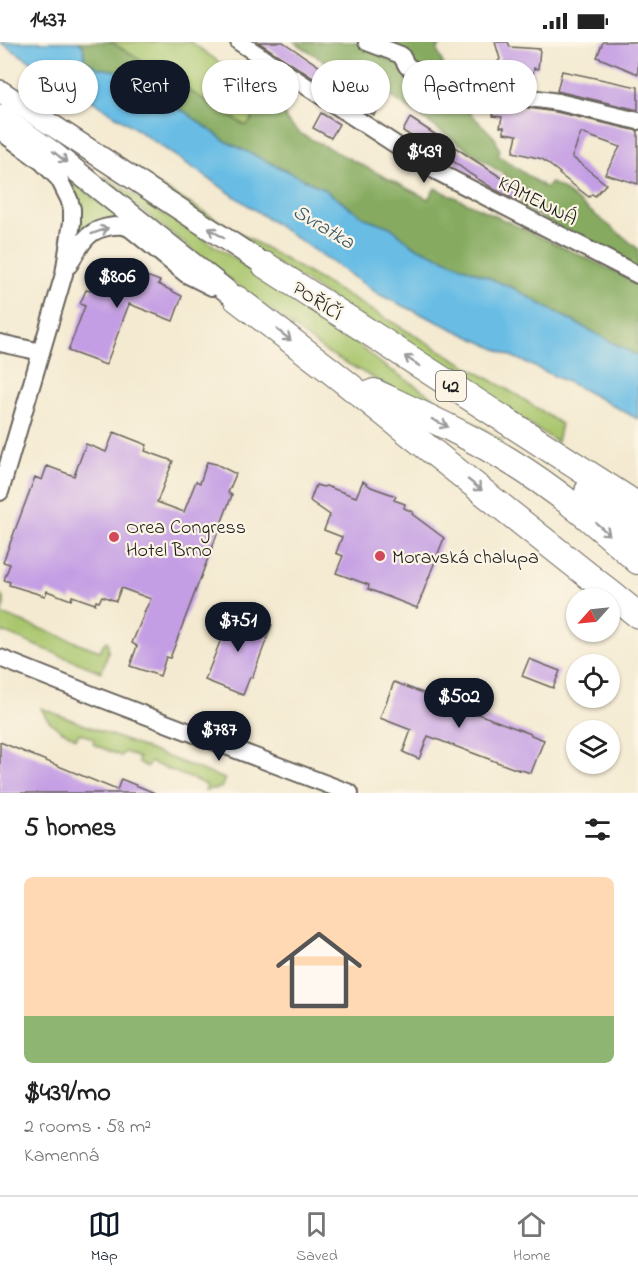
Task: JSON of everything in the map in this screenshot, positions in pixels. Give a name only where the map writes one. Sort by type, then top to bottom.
[{"type":"highway","name":"POŘÍČÍ","points":[[265,265],[638,506]]},
{"type":"highway","name":"42","points":[[237,299],[638,615]]},
{"type":"highway","name":"42","points":[[331,371],[458,432],[508,460],[580,510],[638,561]]},
{"type":"highway","name":"42","points":[[469,398],[517,439],[598,498],[638,534]]},
{"type":"main road","name":"POŘÍČÍ","points":[[0,91],[265,265]]},
{"type":"main road","name":"42","points":[[0,115],[51,150],[237,299]]},
{"type":"street","name":"KAMENNÁ","points":[[239,42],[436,171],[638,275]]},
{"type":"street","points":[[367,42],[401,55],[407,66],[465,96],[483,91],[505,94],[558,102],[638,121]]},
{"type":"street","points":[[0,131],[42,162],[59,179],[72,209],[64,274],[0,492]]},
{"type":"street","points":[[64,274],[77,251],[91,234],[100,229],[124,226],[186,274],[237,299]]},
{"type":"street","points":[[0,343],[41,352]]},
{"type":"street","points":[[0,658],[350,793]]},
{"type":"green space","points":[[78,42],[111,42],[140,60],[110,60],[110,70],[98,68],[98,60],[85,60],[83,46]]},
{"type":"green space","points":[[111,42],[191,42],[216,60],[202,60],[202,99],[190,91],[190,60],[140,60]]},
{"type":"green space","points":[[294,42],[434,42],[440,46],[437,50],[441,60],[402,60],[402,104],[390,96],[390,60],[323,60]]},
{"type":"green space","points":[[190,91],[202,99],[202,114],[227,114],[246,126],[253,119],[254,114],[284,114],[287,121],[301,134],[428,199],[435,188],[638,282],[638,356],[515,289],[414,246],[390,227],[365,218],[322,188],[227,142],[188,114],[190,114]]},
{"type":"green space","points":[[227,114],[253,114],[246,126]]},
{"type":"green space","points":[[416,114],[471,114],[495,138],[500,151],[498,155],[546,188],[551,183],[559,187],[638,249],[638,270],[519,206],[527,191]]},
{"type":"green space","points":[[105,154],[520,397],[561,424],[557,442]]},
{"type":"green space","points":[[105,177],[302,301],[380,363],[502,441],[498,448],[325,351],[106,182]]},
{"type":"green space","points":[[76,184],[119,218],[79,232],[79,205],[73,185]]},
{"type":"green space","points":[[0,595],[4,598],[1,614],[100,651],[107,641],[108,653],[101,672],[0,631]]},
{"type":"green space","points":[[41,708],[225,779],[221,788],[205,790],[207,785],[150,762],[147,767],[138,762],[139,758],[125,752],[121,756],[93,744],[94,739],[80,733],[76,738],[51,723]]},
{"type":"water","points":[[0,42],[78,42],[83,46],[85,60],[28,60]]},
{"type":"water","points":[[98,68],[110,70],[110,112],[98,104]]},
{"type":"water","name":"Svratka","points":[[113,114],[188,114],[227,142],[322,188],[365,218],[390,227],[414,246],[515,289],[638,356],[638,419],[578,387],[380,295]]},
{"type":"building","points":[[258,42],[283,42],[311,61],[311,77],[299,69],[299,60],[285,60]]},
{"type":"building","points":[[495,42],[508,42],[510,47],[540,49],[538,69],[537,60],[500,59]]},
{"type":"building","points":[[603,42],[638,42],[638,74],[597,57]]},
{"type":"building","points":[[562,71],[638,87],[638,110],[557,91]]},
{"type":"building","points":[[537,109],[638,131],[638,184],[605,174],[620,147],[581,133],[572,157],[606,184],[595,196],[592,194],[589,197],[542,159],[513,152],[517,135],[504,133],[504,127],[500,127],[502,117],[493,116],[493,114],[537,114]]},
{"type":"building","points":[[320,114],[339,124],[331,138],[313,128]]},
{"type":"building","points":[[410,118],[522,191],[516,200],[494,189],[403,131]]},
{"type":"building","points":[[115,264],[160,281],[158,284],[182,296],[173,321],[129,304],[106,365],[68,351],[85,306],[80,304],[86,290],[91,291],[98,273],[105,275],[108,266],[113,268]]},
{"type":"building","name":"Orea Congress Hotel Brno","points":[[114,432],[147,445],[145,451],[173,461],[157,502],[184,512],[196,481],[200,483],[207,462],[236,474],[228,493],[232,495],[170,658],[166,657],[160,676],[130,666],[137,646],[132,643],[151,599],[121,588],[116,601],[102,596],[95,604],[72,596],[71,600],[47,591],[45,596],[9,585],[10,582],[4,580],[10,564],[3,562],[35,477],[42,480],[47,466],[74,476],[86,444],[106,452]]},
{"type":"building","points":[[363,481],[371,487],[396,496],[394,500],[405,504],[404,508],[413,512],[412,514],[444,538],[417,608],[368,589],[369,585],[336,573],[343,556],[336,553],[342,537],[324,530],[330,515],[310,501],[316,485],[326,486],[356,497]]},
{"type":"building","points":[[232,611],[272,625],[252,678],[250,677],[243,695],[205,680]]},
{"type":"building","points":[[529,659],[560,671],[553,688],[522,676]]},
{"type":"building","points":[[394,682],[544,740],[531,773],[428,736],[419,759],[403,752],[411,730],[380,718]]},
{"type":"building","points":[[0,742],[117,790],[121,779],[155,793],[0,793]]},
{"type":"place","name":"Orea Congress Hotel Brno","points":[[114,537]]},
{"type":"place","name":"Moravská chalupa","points":[[380,556]]}]
